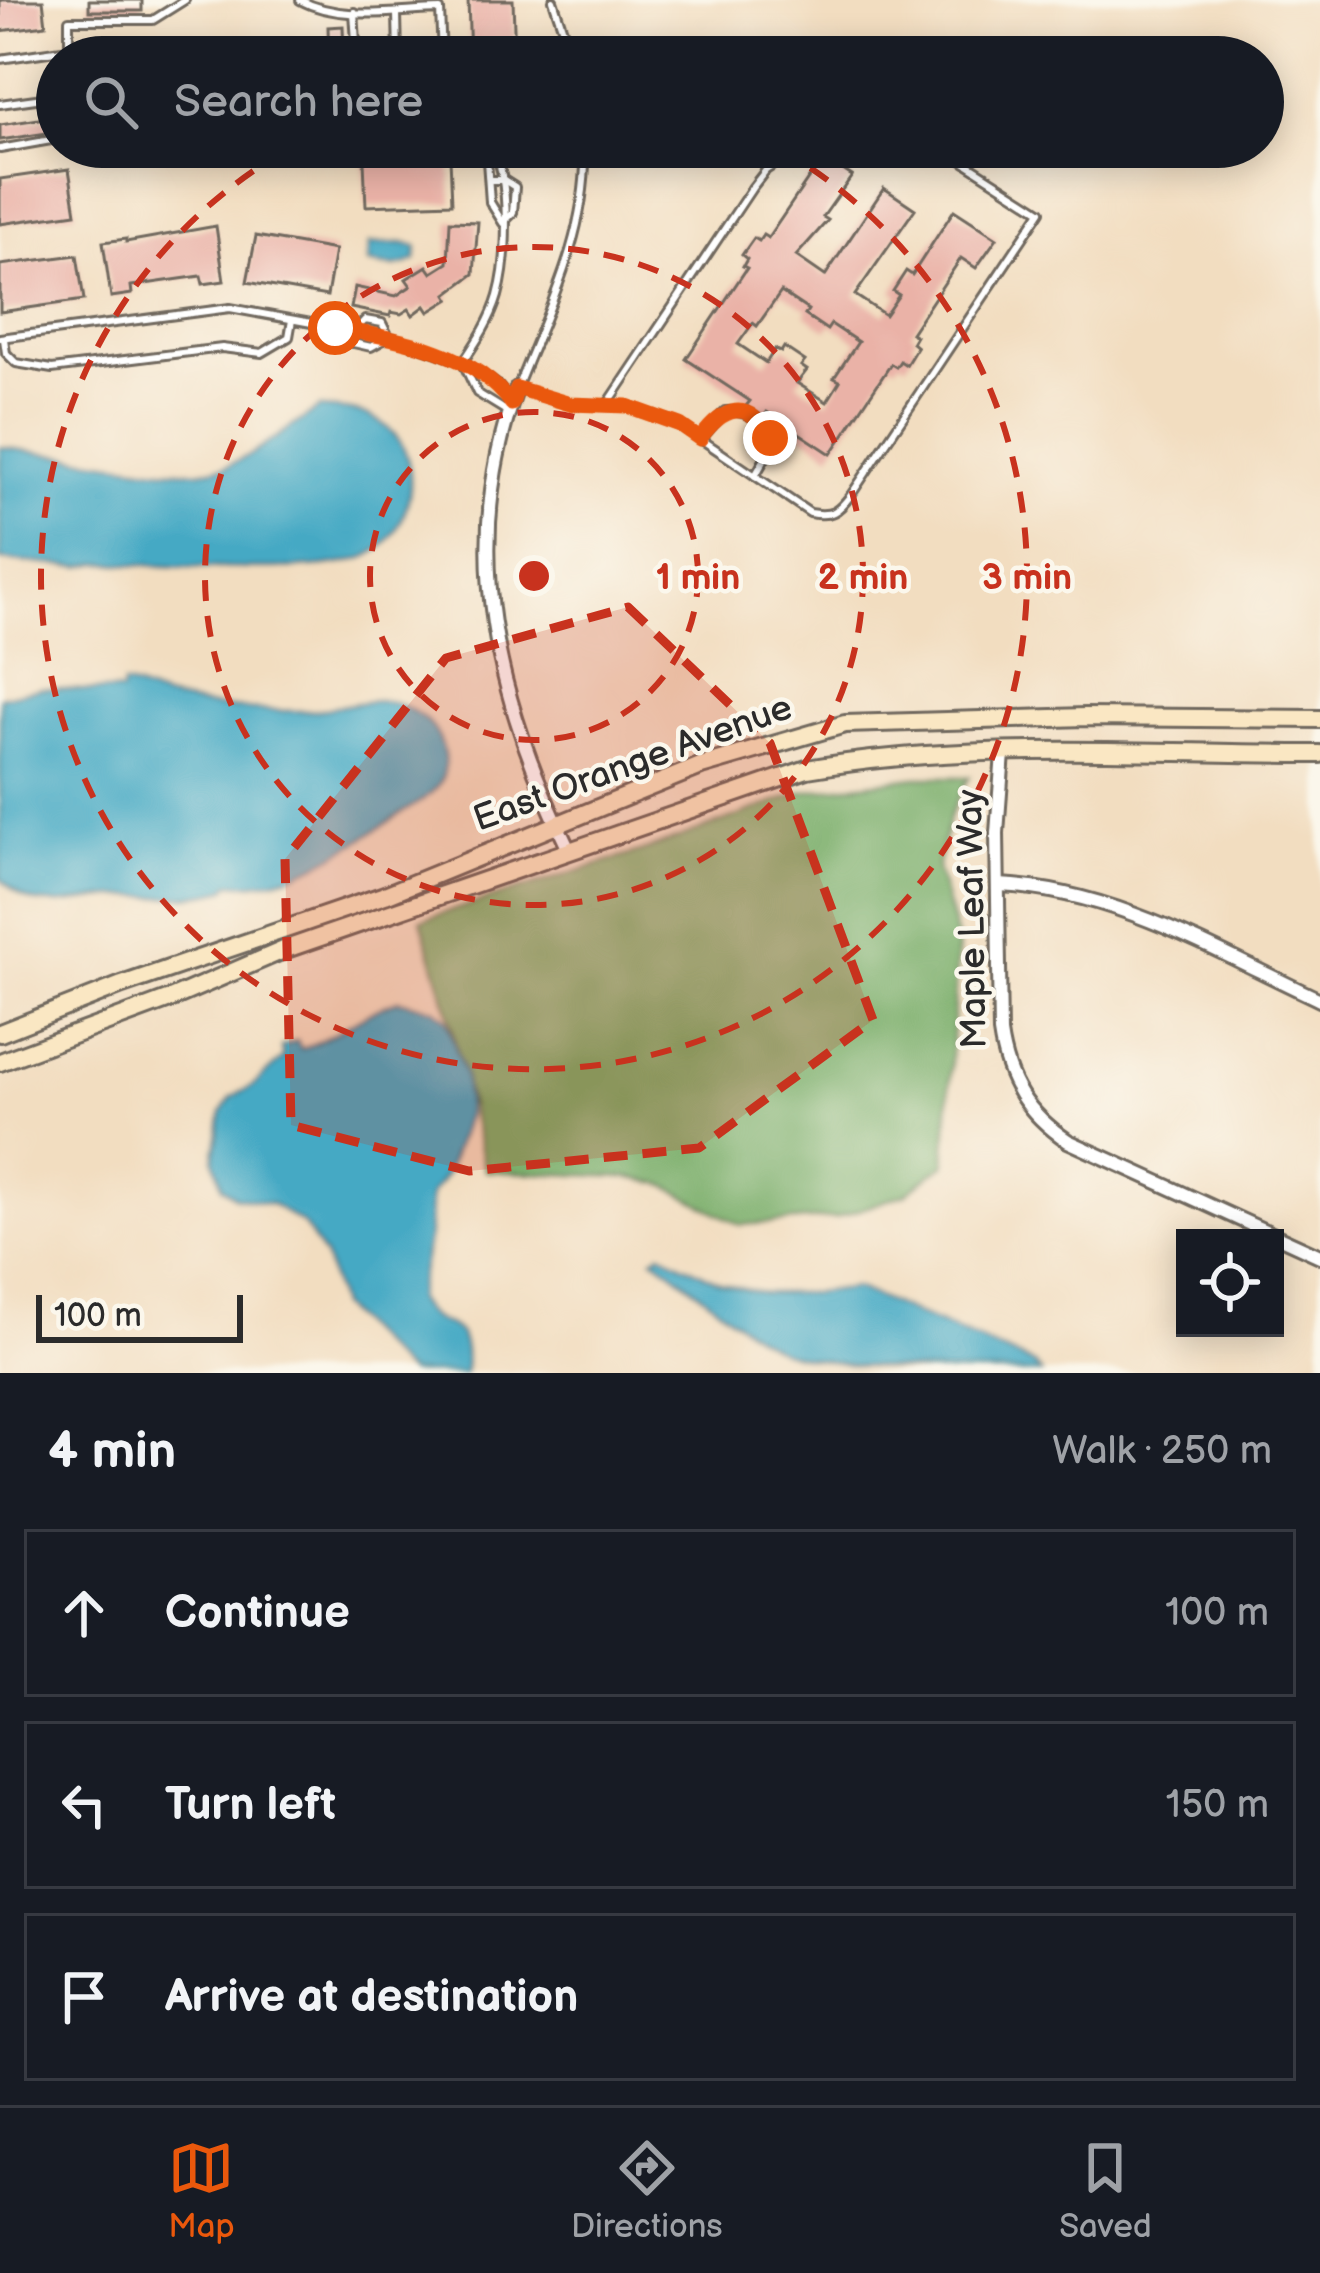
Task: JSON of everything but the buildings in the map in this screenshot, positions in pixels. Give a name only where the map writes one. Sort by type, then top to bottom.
[{"type":"street","points":[[517,388],[501,433],[491,502],[488,599],[514,713],[569,850]]},
{"type":"street","name":"East Orange Avenue","points":[[0,1033],[385,895],[700,766],[845,724],[1085,717],[1320,718]]},
{"type":"street","name":"East Orange Avenue","points":[[0,1062],[170,999],[286,949],[807,769],[871,758],[1003,753],[1320,754]]},
{"type":"street","name":"Maple Leaf Way","points":[[1003,753],[1000,1033],[1004,1063],[1029,1109],[1068,1142],[1320,1256]]},
{"type":"street","points":[[998,885],[1034,886],[1101,901],[1320,1000]]},
{"type":"lane","points":[[69,36],[69,20],[153,20],[184,0]]},
{"type":"lane","points":[[300,0],[317,9],[355,12],[440,10],[441,36]]},
{"type":"lane","points":[[553,0],[565,36]]},
{"type":"lane","points":[[397,11],[398,36]]},
{"type":"lane","points":[[355,12],[356,36]]},
{"type":"lane","points":[[0,59],[36,56]]},
{"type":"lane","points":[[0,104],[36,99]]},
{"type":"lane","points":[[0,149],[36,143]]},
{"type":"lane","points":[[490,168],[490,202],[503,224]]},
{"type":"lane","points":[[463,362],[499,295],[504,180],[499,168]]},
{"type":"lane","points":[[584,168],[581,210],[568,264],[517,388],[570,404],[627,406],[680,425],[810,513],[838,512],[1041,212],[973,168]]},
{"type":"lane","points":[[608,405],[769,168]]},
{"type":"lane","points":[[490,180],[504,180]]},
{"type":"lane","points":[[292,320],[289,338],[262,353],[222,348],[52,369],[16,362],[6,353],[2,338],[230,308],[389,338],[463,362],[498,385],[510,408]]},
{"type":"lane","points":[[320,325],[318,335],[371,347],[389,338]]},
{"type":"lane","points":[[352,343],[355,331]]},
{"type":"lane","points":[[463,362],[477,393],[510,408]]},
{"type":"lane","points":[[700,439],[725,411],[752,416],[764,427],[771,448],[755,476]]},
{"type":"highlighted area","points":[[628,607],[770,743],[873,1020],[699,1148],[469,1171],[291,1125],[285,859],[446,658]]},
{"type":"green space","points":[[915,777],[969,777],[950,815],[937,869],[958,941],[945,1164],[905,1194],[836,1218],[740,1225],[663,1184],[626,1177],[485,1171],[446,1003],[421,920],[652,848],[803,792]]},
{"type":"water","points":[[369,244],[417,246],[416,260],[393,267],[368,263]]},
{"type":"water","points":[[319,408],[372,417],[400,442],[407,458],[410,476],[405,512],[386,543],[372,554],[350,562],[281,569],[99,563],[80,567],[0,560],[0,447],[198,471],[225,467],[255,452]]},
{"type":"water","points":[[123,685],[173,700],[253,710],[392,703],[423,718],[435,731],[443,748],[443,776],[425,798],[358,841],[318,864],[274,880],[230,883],[226,889],[184,896],[61,903],[26,898],[0,878],[0,697],[41,688],[122,692]]},
{"type":"water","points":[[399,1000],[435,1009],[446,1019],[465,1076],[467,1113],[447,1172],[430,1196],[429,1234],[416,1299],[424,1311],[457,1331],[463,1340],[465,1373],[409,1373],[401,1368],[339,1306],[325,1258],[303,1224],[272,1204],[236,1197],[222,1187],[214,1159],[222,1112],[231,1098],[284,1057],[281,1047],[297,1041],[301,1049]]},
{"type":"water","points":[[661,1253],[722,1283],[764,1293],[855,1288],[1034,1364],[1041,1373],[875,1368],[782,1351],[653,1258]]},
{"type":"route","points":[[335,328],[393,338],[463,362],[498,385],[512,404],[517,388],[570,404],[627,406],[680,425],[700,439],[715,418],[738,410],[752,416],[770,438]]}]
